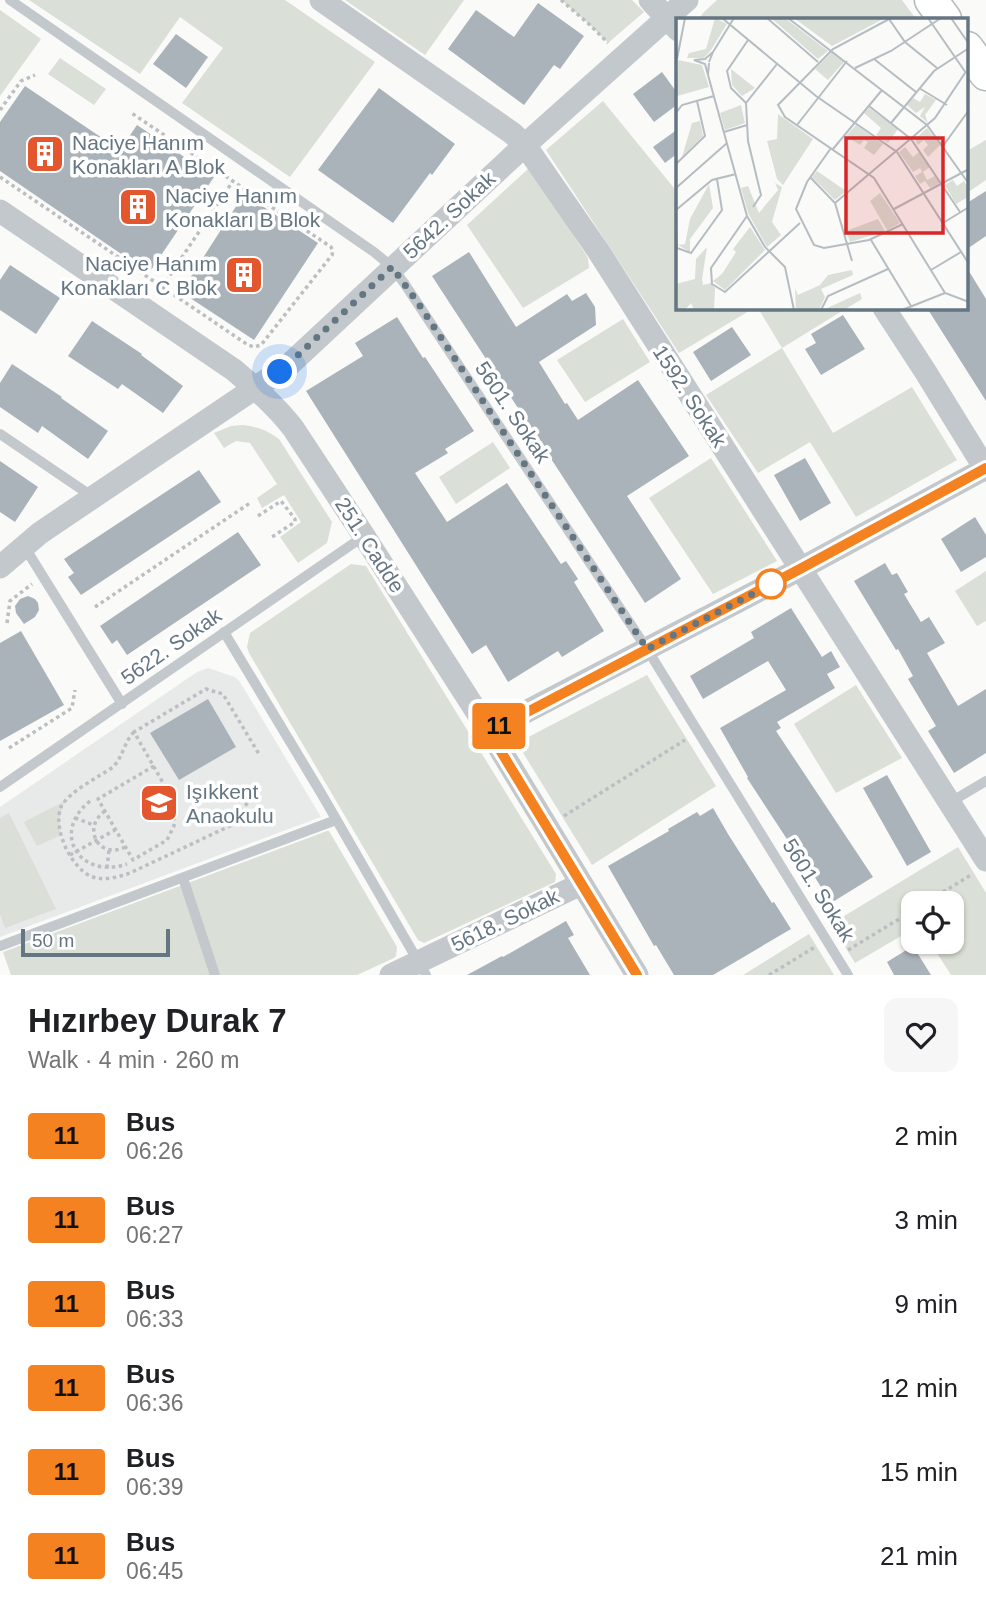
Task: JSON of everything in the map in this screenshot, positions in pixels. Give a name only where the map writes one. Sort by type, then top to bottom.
[{"type":"main road","points":[[931,0],[944,18]]},
{"type":"main road","points":[[968,49],[986,74]]},
{"type":"street","name":"1592. Sokak","points":[[321,0],[512,133],[525,145],[599,252],[949,803],[981,866]]},
{"type":"street","points":[[650,0],[673,24]]},
{"type":"street","name":"5642. Sokak","points":[[676,18],[687,0]]},
{"type":"street","name":"5642. Sokak","points":[[0,567],[24,546],[289,365],[392,267],[622,58],[673,24]]},
{"type":"street","name":"251. Cadde","points":[[0,211],[234,370],[281,413],[364,536],[489,732],[637,975]]},
{"type":"street","points":[[489,732],[986,469],[885,310]]},
{"type":"street","name":"5618. Sokak","points":[[391,975],[422,968],[581,884]]},
{"type":"lane","name":"5601. Sokak","points":[[10,0],[392,267],[647,649],[848,975]]},
{"type":"lane","points":[[0,434],[93,498]]},
{"type":"lane","name":"5622. Sokak","points":[[0,787],[364,536]]},
{"type":"lane","points":[[24,546],[122,704]]},
{"type":"lane","points":[[224,632],[422,968]]},
{"type":"lane","points":[[949,803],[986,781]]},
{"type":"lane","points":[[0,946],[336,820]]},
{"type":"lane","points":[[183,878],[215,975]]},
{"type":"path","points":[[561,0],[622,58]]},
{"type":"path","points":[[0,110],[21,81],[35,75]]},
{"type":"path","points":[[0,177],[248,345],[261,345],[332,255],[331,247],[130,112]]},
{"type":"path","points":[[162,287],[233,181]]},
{"type":"path","points":[[258,516],[281,501],[295,519],[295,522],[272,537]]},
{"type":"path","points":[[95,607],[250,503]]},
{"type":"path","points":[[7,623],[11,599],[43,576]]},
{"type":"path","points":[[250,799],[232,825],[130,873],[107,878],[84,873],[71,855],[59,825],[61,808],[65,801],[113,768],[128,738],[134,732],[206,689],[223,694],[259,754]]},
{"type":"path","points":[[9,748],[72,708],[75,690]]},
{"type":"path","points":[[134,732],[154,766],[174,802],[173,830],[167,840],[133,860],[98,799],[154,766]]},
{"type":"path","points":[[562,817],[687,739]]},
{"type":"path","points":[[90,801],[81,808],[72,829],[72,841],[77,851],[95,866],[107,868],[127,864]]},
{"type":"path","points":[[105,811],[99,815],[94,825],[93,834],[96,841],[109,850],[125,847]]},
{"type":"path","points":[[75,818],[94,825]]},
{"type":"path","points":[[71,855],[115,830]]},
{"type":"path","points":[[107,868],[109,850]]},
{"type":"path","points":[[943,891],[981,866]]},
{"type":"path","points":[[837,957],[901,918]]},
{"type":"path","points":[[769,975],[817,946]]},
{"type":"shaded area","points":[[29,0],[285,0],[375,62],[290,177],[182,103],[223,48],[180,17],[140,74]]},
{"type":"shaded area","points":[[345,0],[464,0],[425,55]]},
{"type":"shaded area","points":[[561,0],[632,0],[644,12],[608,43]]},
{"type":"shaded area","points":[[717,0],[902,0],[915,18],[700,18]]},
{"type":"shaded area","points":[[0,10],[41,39],[0,96]]},
{"type":"shaded area","points":[[60,58],[106,89],[94,105],[48,74]]},
{"type":"shaded area","points":[[603,101],[676,191],[676,310],[751,310],[679,353],[546,150]]},
{"type":"shaded area","points":[[986,140],[986,180],[968,192],[968,150]]},
{"type":"shaded area","points":[[528,169],[588,258],[589,268],[523,308],[467,225]]},
{"type":"shaded area","points":[[759,310],[844,310],[782,348]]},
{"type":"shaded area","points":[[623,319],[650,362],[585,402],[557,360]]},
{"type":"shaded area","points":[[782,348],[833,433],[912,387],[957,460],[856,517],[810,442],[758,473],[706,395]]},
{"type":"shaded area","points":[[243,425],[262,429],[279,439],[332,522],[327,543],[298,563],[280,537],[301,522],[284,495],[262,508],[257,498],[277,484],[250,443],[236,441],[224,448],[214,433],[231,426]]},
{"type":"shaded area","points":[[493,442],[510,468],[456,504],[439,477]]},
{"type":"shaded area","points":[[711,458],[777,561],[713,594],[649,498]]},
{"type":"shaded area","points":[[351,564],[366,566],[556,874],[555,882],[424,943],[418,940],[247,647],[250,633]]},
{"type":"shaded area","points":[[986,571],[986,621],[977,626],[955,591]]},
{"type":"shaded area","name":"Işıkkent Anaokulu","points":[[208,668],[235,677],[240,682],[321,817],[0,937],[0,807],[197,672]]},
{"type":"shaded area","points":[[647,675],[716,786],[592,865],[517,743]]},
{"type":"shaded area","points":[[856,685],[902,758],[836,793],[794,724]]},
{"type":"shaded area","points":[[65,801],[60,817],[61,835],[37,846],[24,822]]},
{"type":"shaded area","points":[[9,813],[56,909],[5,928],[0,914],[0,818]]},
{"type":"shaded area","points":[[327,831],[397,947],[394,958],[357,975],[11,975],[3,952]]},
{"type":"shaded area","points":[[958,847],[986,893],[986,975],[951,975],[938,954],[964,954],[964,891],[901,891],[901,936],[855,963],[831,924]]},
{"type":"shaded area","points":[[809,934],[834,975],[743,975]]},
{"type":"building","points":[[538,3],[584,36],[560,69],[554,65],[524,105],[448,49],[476,10],[514,37]]},
{"type":"building","points":[[176,34],[208,57],[186,88],[153,64]]},
{"type":"building","points":[[662,72],[676,91],[676,106],[654,122],[633,94]]},
{"type":"building","points":[[25,86],[120,150],[137,125],[214,177],[149,273],[0,171],[0,122]]},
{"type":"building","points":[[379,88],[455,144],[393,223],[318,170]]},
{"type":"building","points":[[676,130],[676,155],[665,163],[653,147]]},
{"type":"building","points":[[986,191],[986,236],[968,248],[968,202]]},
{"type":"building","name":"Naciye Hanım Konakları C Blok","points":[[244,194],[318,243],[254,340],[181,292]]},
{"type":"building","points":[[469,252],[516,327],[567,294],[572,301],[586,293],[595,307],[596,325],[539,362],[565,404],[567,403],[578,420],[638,380],[689,456],[627,496],[681,579],[645,603],[432,276]]},
{"type":"building","points":[[10,265],[60,298],[36,334],[0,310],[0,280]]},
{"type":"building","points":[[968,270],[986,299],[986,401],[928,310],[968,310]]},
{"type":"building","points":[[843,315],[865,349],[821,375],[805,349],[816,343],[811,334]]},
{"type":"building","points":[[397,317],[474,431],[445,449],[448,453],[415,473],[447,522],[507,483],[561,564],[566,561],[578,579],[574,582],[604,631],[562,657],[558,651],[508,682],[486,645],[472,654],[306,391],[363,356],[355,343]]},
{"type":"building","points":[[92,321],[142,354],[183,386],[163,413],[122,384],[118,389],[68,356]]},
{"type":"building","points":[[732,327],[751,355],[711,381],[693,352]]},
{"type":"building","points":[[12,364],[108,431],[88,459],[42,426],[38,433],[0,407],[0,383]]},
{"type":"building","points":[[805,458],[831,503],[800,521],[774,475]]},
{"type":"building","points":[[0,461],[38,487],[15,522],[0,512]]},
{"type":"building","points":[[199,470],[221,502],[81,595],[68,577],[74,573],[64,559]]},
{"type":"building","points":[[975,517],[986,535],[986,557],[961,572],[941,539]]},
{"type":"building","points":[[238,532],[261,565],[127,655],[117,640],[112,644],[100,626]]},
{"type":"building","points":[[885,563],[892,575],[897,573],[908,592],[904,594],[921,622],[929,617],[945,643],[927,653],[958,706],[986,689],[986,753],[954,773],[928,731],[936,726],[908,679],[913,676],[854,581]]},
{"type":"building","points":[[28,596],[35,599],[39,610],[35,617],[24,624],[16,613],[15,606],[20,599]]},
{"type":"building","points":[[791,608],[822,657],[831,651],[840,667],[827,674],[835,688],[777,722],[781,728],[776,731],[873,877],[831,903],[747,778],[720,728],[786,690],[768,661],[703,699],[690,676],[754,638],[751,632]]},
{"type":"building","points":[[21,631],[64,705],[0,741],[0,643]]},
{"type":"building","points":[[208,699],[236,747],[179,780],[150,733]]},
{"type":"building","points":[[887,775],[931,852],[907,866],[863,788]]},
{"type":"building","points":[[713,808],[791,929],[713,975],[674,975],[608,866],[697,812],[700,816]]},
{"type":"building","points":[[566,921],[574,935],[568,938],[590,975],[467,975],[503,957]]},
{"type":"building","points":[[901,953],[918,954],[931,975],[894,975],[887,962]]},
{"type":"bus line","name":"11","points":[[637,975],[489,732],[986,468]]},
{"type":"place","name":"Naciye Hanım Konakları A Blok","points":[[45,154]]},
{"type":"place","name":"Naciye Hanım Konakları B Blok","points":[[138,207]]},
{"type":"place","name":"Naciye Hanım Konakları C Blok","points":[[244,275]]},
{"type":"place","name":"Işıkkent Anaokulu","points":[[159,803]]},
{"type":"route","points":[[280,372],[392,267],[647,649],[781,579],[771,584]]}]
